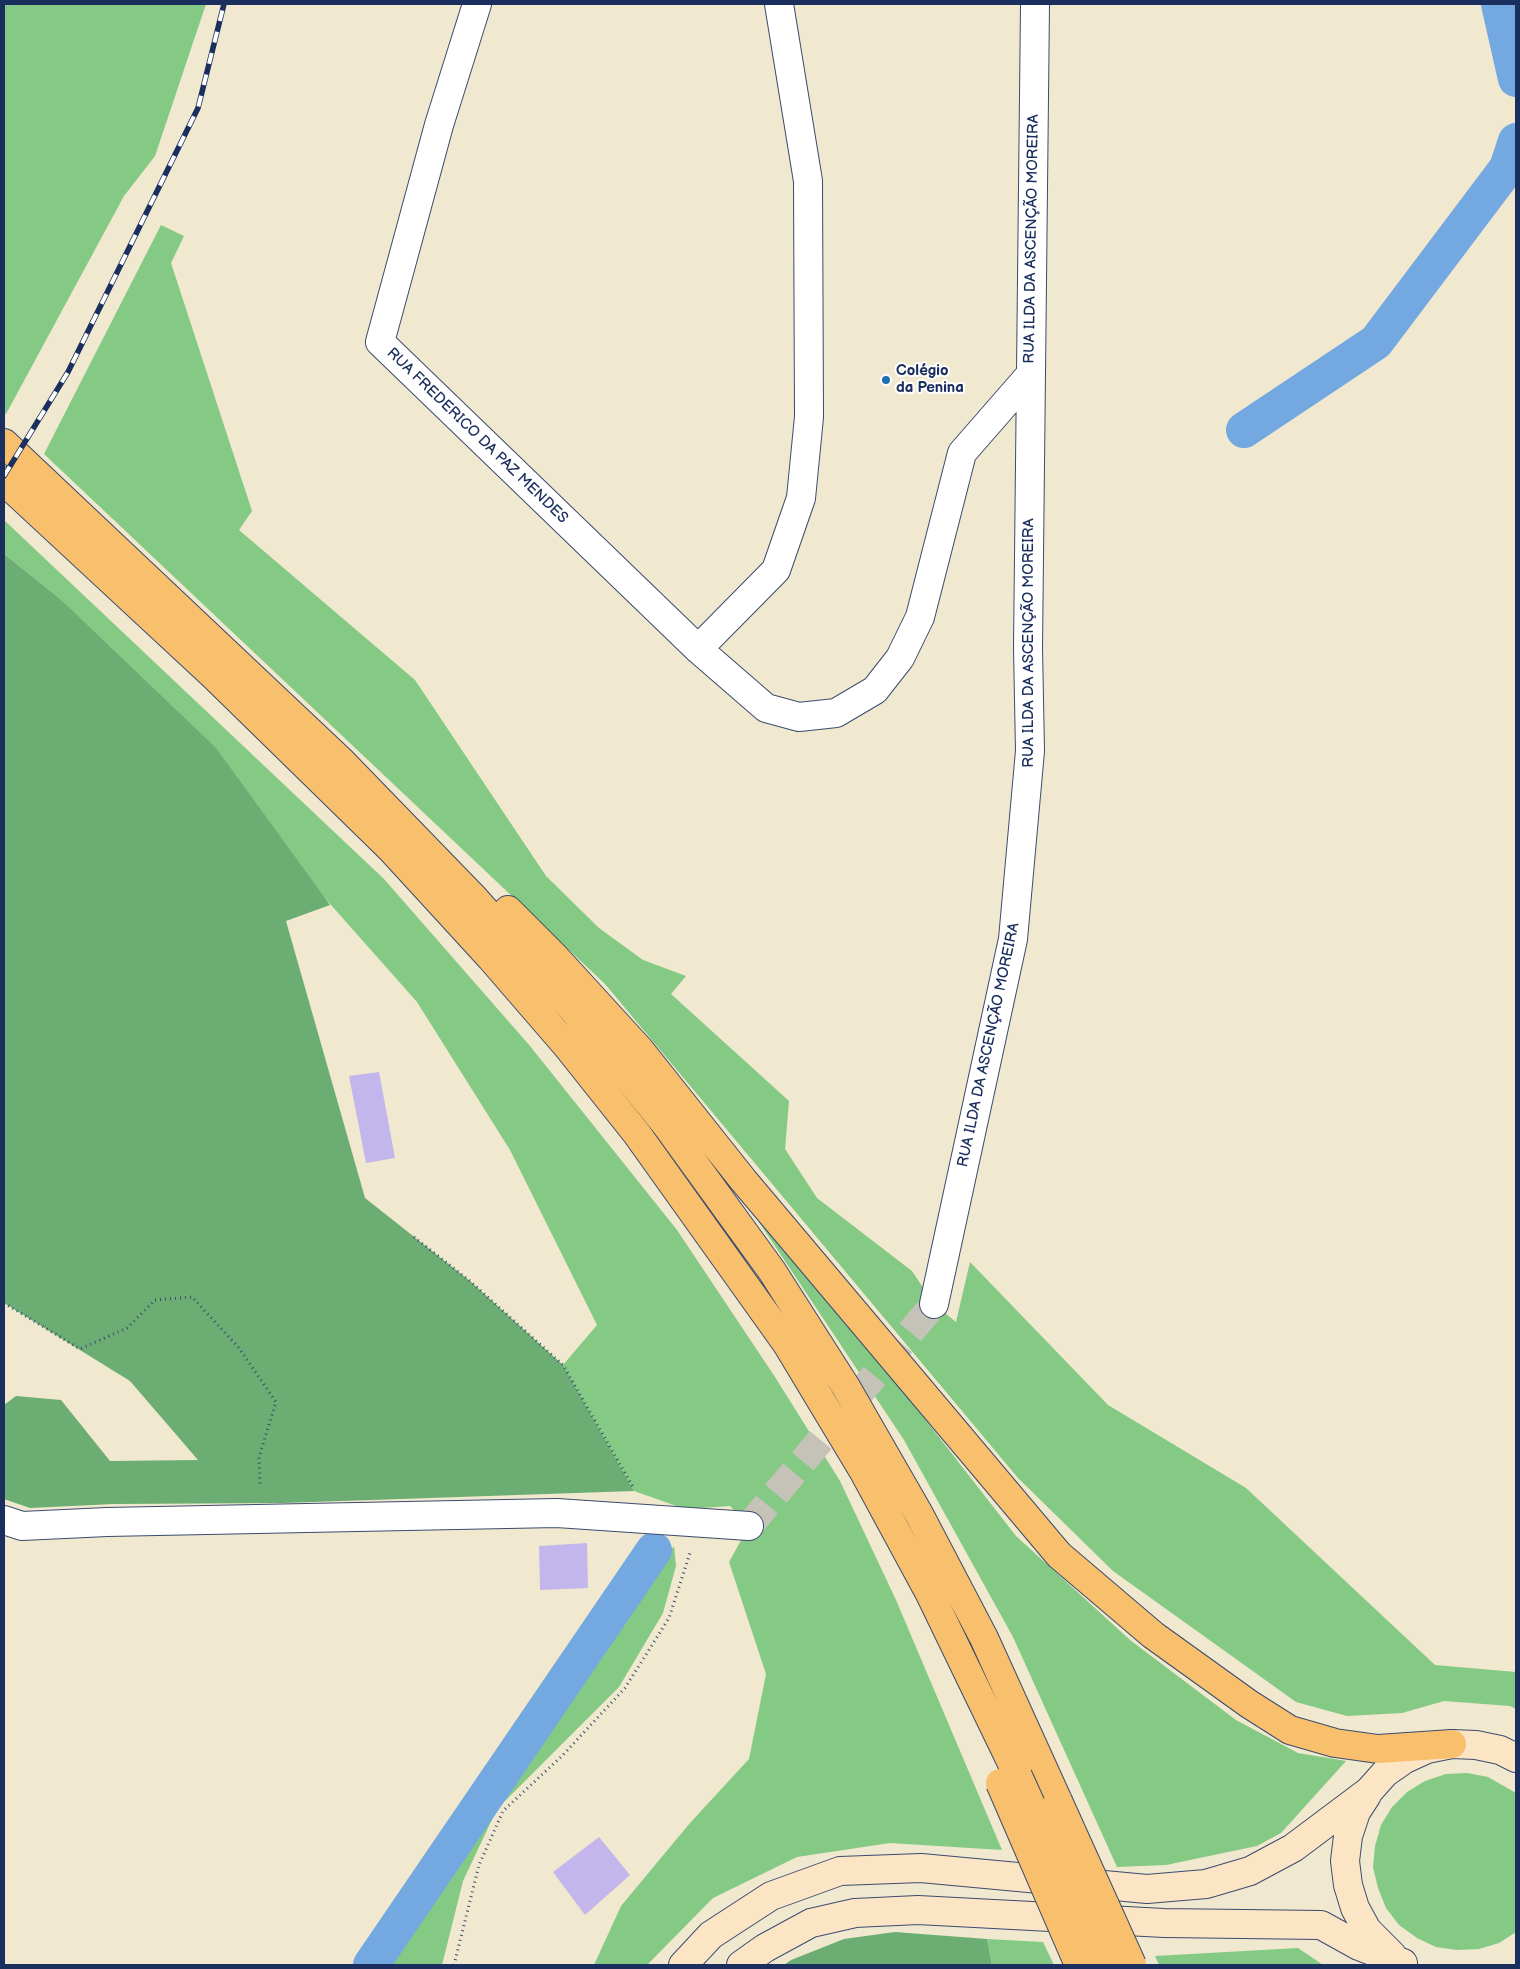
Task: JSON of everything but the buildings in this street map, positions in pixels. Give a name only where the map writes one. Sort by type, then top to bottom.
[{"type":"main road","points":[[4,443],[342,762],[474,898],[575,1012],[668,1126],[772,1271],[846,1387],[919,1514],[984,1638],[1132,1965]]},
{"type":"main road","points":[[4,481],[214,676],[385,843],[491,958],[567,1046],[637,1134],[716,1241],[787,1344],[842,1435],[929,1592],[1009,1780],[1079,1965]]},
{"type":"main road","points":[[342,762],[450,854],[556,958],[640,1050],[744,1181],[1059,1555],[1153,1635],[1249,1704],[1290,1730],[1335,1743],[1378,1749],[1452,1744],[1476,1745],[1500,1750],[1516,1758]]},
{"type":"main road","points":[[683,1965],[711,1935],[771,1896],[840,1871],[921,1868],[1147,1889],[1206,1884],[1250,1871],[1293,1848],[1368,1791],[1385,1773],[1405,1759],[1427,1749],[1452,1744]]},
{"type":"main road","points":[[1009,1780],[1104,1965]]},
{"type":"main road","points":[[1368,1791],[1356,1812],[1348,1836],[1345,1860],[1348,1885],[1355,1908],[1367,1930],[1384,1948],[1405,1964]]},
{"type":"main road","points":[[741,1965],[765,1948],[811,1923],[855,1913],[918,1910],[1164,1923],[1321,1925],[1359,1946],[1405,1964]]},
{"type":"street","name":"RUA FREDERICO DA PAZ MENDES","points":[[477,4],[439,125],[380,342],[698,649],[766,708],[799,717],[836,713],[875,690],[900,658],[920,617],[962,453],[1030,375]]},
{"type":"street","points":[[698,649],[776,570],[801,498],[809,417],[808,181],[780,4]]},
{"type":"street","name":"RUA ILDA DA ASCENÇÃO MOREIRA","points":[[934,1304],[1013,939],[1030,752],[1028,648],[1035,4]]},
{"type":"street","points":[[4,1520],[22,1526],[107,1522],[525,1513],[630,1517],[749,1526]]},
{"type":"path","points":[[414,1237],[470,1281],[563,1365],[634,1491],[630,1517]]},
{"type":"path","points":[[4,1303],[80,1350],[127,1328],[155,1300],[192,1297],[239,1348],[276,1402],[258,1456],[261,1520]]},
{"type":"path","points":[[454,1965],[479,1865],[503,1811],[562,1756],[625,1688],[669,1618],[700,1522]]},
{"type":"green space","points":[[4,4],[206,4],[155,156],[124,196],[6,414],[4,412]]},
{"type":"green space","points":[[161,225],[184,236],[171,263],[252,511],[239,530],[415,680],[546,876],[599,928],[643,960],[686,976],[671,994],[789,1101],[785,1149],[817,1198],[912,1271],[934,1304],[956,1322],[970,1262],[1108,1405],[1246,1488],[1435,1665],[1516,1672],[1516,1709],[1510,1706],[1444,1701],[1402,1713],[1347,1716],[1296,1702],[1113,1571],[1018,1478],[605,984],[44,454]]},
{"type":"green space","points":[[4,520],[384,879],[530,1046],[677,1230],[775,1377],[840,1481],[896,1600],[1002,1850],[890,1843],[797,1857],[713,1898],[647,1965],[594,1965],[621,1906],[690,1823],[749,1759],[766,1674],[729,1562],[749,1526],[730,1506],[685,1509],[634,1491],[563,1365],[597,1325],[510,1150],[417,1002],[59,598],[4,554]]},
{"type":"green space","points":[[4,554],[59,598],[216,748],[330,905],[286,921],[365,1198],[470,1281],[563,1365],[634,1491],[283,1503],[113,1504],[30,1508],[4,1499],[4,1405],[16,1396],[61,1400],[110,1461],[198,1460],[130,1381],[4,1303]]},
{"type":"green space","points":[[759,1206],[1016,1536],[1130,1640],[1236,1720],[1298,1753],[1346,1761],[1281,1833],[1257,1846],[1166,1865],[1117,1867],[1013,1637],[904,1440],[751,1210]]},
{"type":"green space","points":[[674,1546],[676,1566],[663,1613],[619,1687],[497,1809],[463,1881],[442,1965],[390,1965],[488,1814]]},
{"type":"green space","points":[[1467,1773],[1488,1777],[1516,1793],[1516,1932],[1499,1943],[1479,1949],[1457,1950],[1436,1947],[1417,1938],[1399,1925],[1386,1908],[1378,1888],[1373,1867],[1375,1846],[1381,1825],[1392,1807],[1407,1792],[1425,1781],[1446,1774]]},
{"type":"green space","points":[[895,1932],[987,1939],[992,1965],[784,1965],[791,1960],[844,1939]]},
{"type":"green space","points":[[987,1939],[1043,1942],[1054,1965],[992,1965]]},
{"type":"green space","points":[[1298,1948],[1323,1965],[1159,1965],[1155,1956]]},
{"type":"waterway","points":[[1499,4],[1516,79]]},
{"type":"waterway","points":[[1244,430],[1376,342],[1507,168],[1516,141]]},
{"type":"waterway","points":[[371,1965],[654,1550]]},
{"type":"tunnel","points":[[749,1526],[934,1304]]},
{"type":"railway","points":[[4,476],[68,372],[198,108],[224,4]]},
{"type":"place","name":"Colégio da Penina","points":[[886,380]]}]
